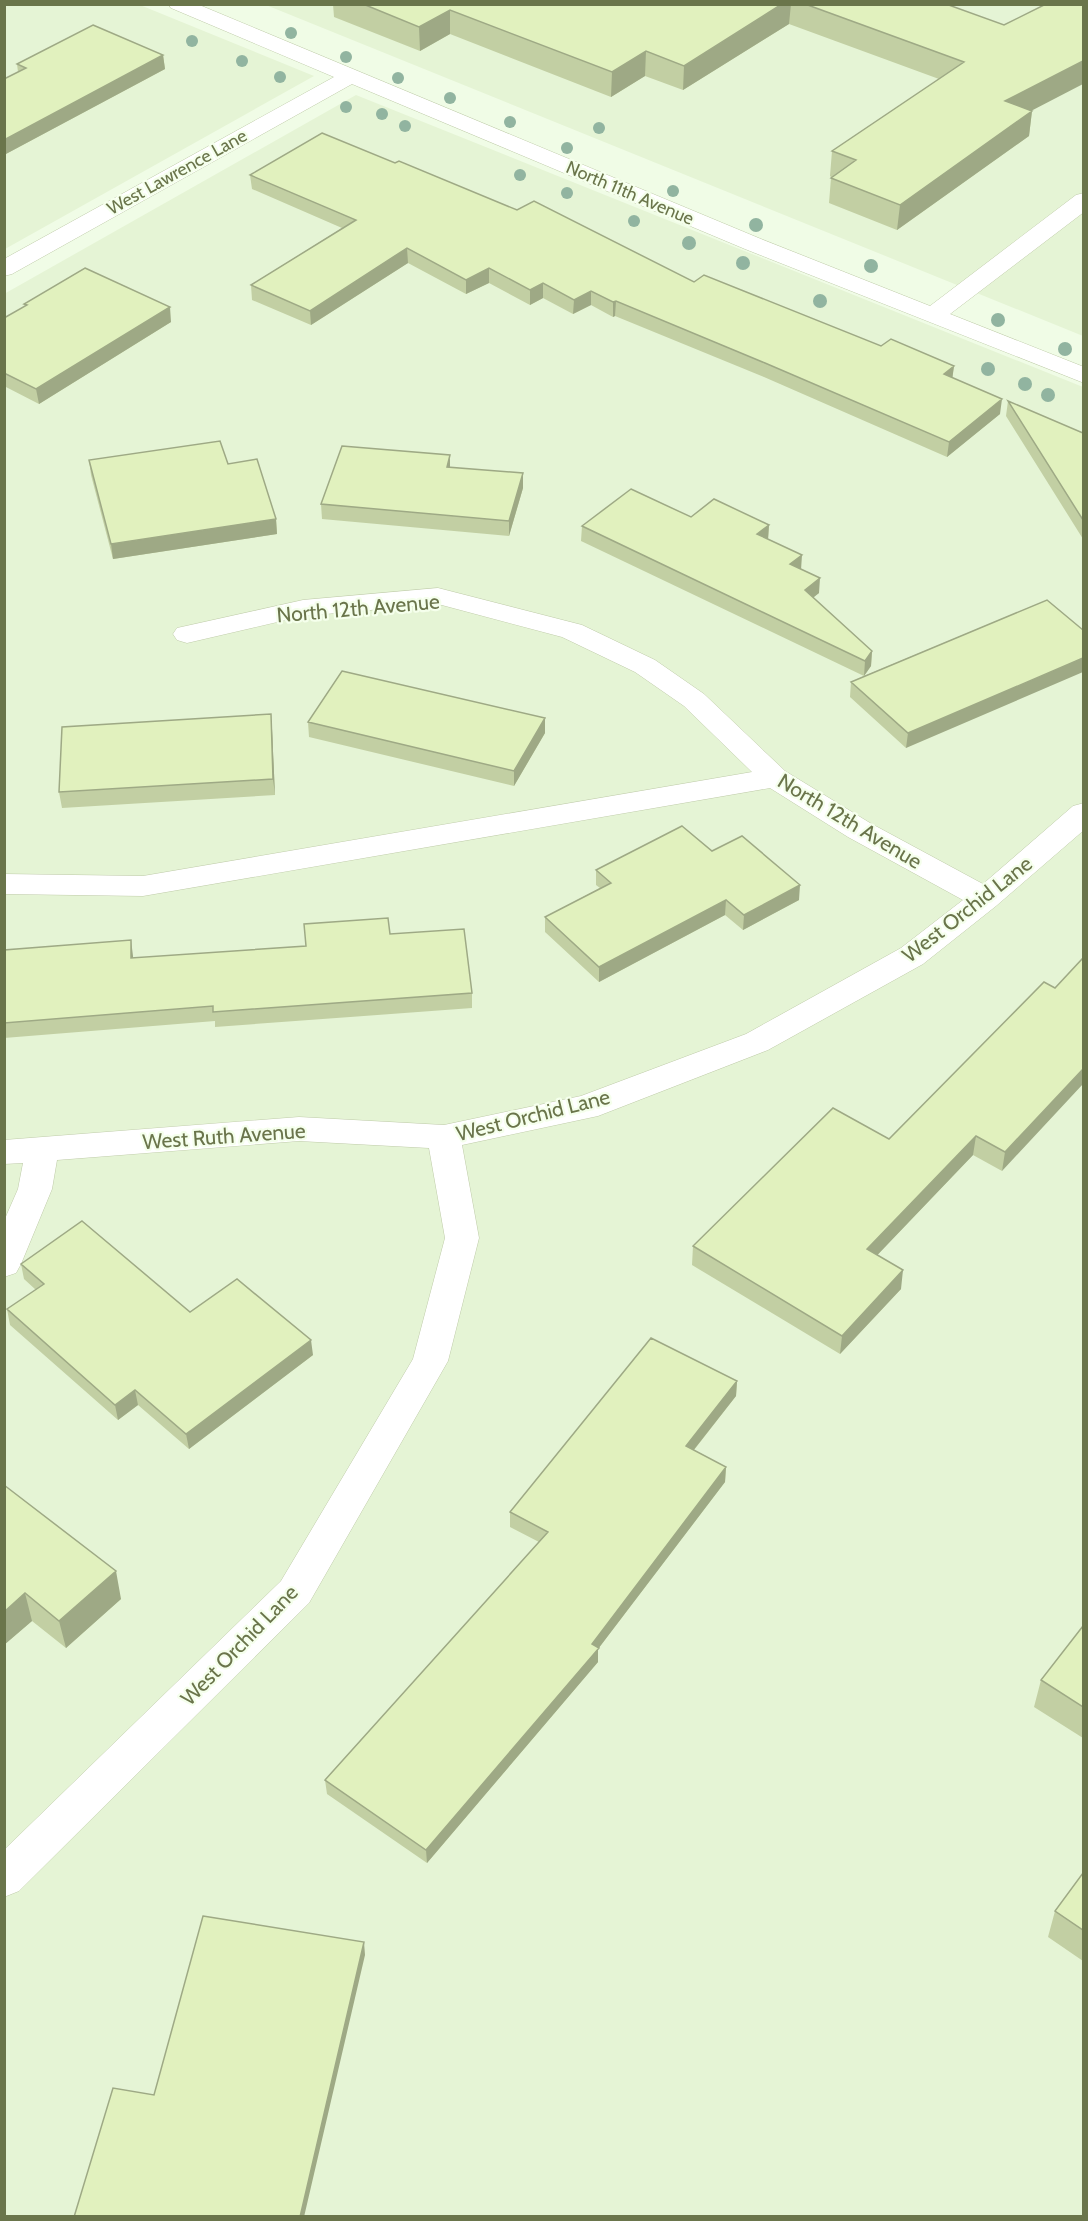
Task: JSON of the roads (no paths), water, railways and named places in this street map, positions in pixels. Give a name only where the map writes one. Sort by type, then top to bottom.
[{"type":"street","name":"North 11th Avenue","points":[[178,4],[753,244],[1083,376]]},
{"type":"street","points":[[207,16],[229,4]]},
{"type":"street","name":"West Lawrence Lane","points":[[4,269],[351,76]]},
{"type":"street","points":[[934,315],[1083,200]]},
{"type":"street","name":"North 12th Avenue","points":[[187,634],[303,608],[438,596],[572,631],[645,666],[694,700],[775,778],[859,830],[985,899]]},
{"type":"street","points":[[4,884],[143,886],[775,778]]},
{"type":"street","name":"West Orchid Lane","points":[[4,1878],[295,1592],[430,1361],[462,1238],[444,1137],[586,1107],[757,1042],[912,956],[985,899],[1083,813]]},
{"type":"street","name":"West Ruth Avenue","points":[[4,1152],[299,1129],[444,1137]]},
{"type":"street","points":[[4,1264],[35,1189],[42,1148]]}]
